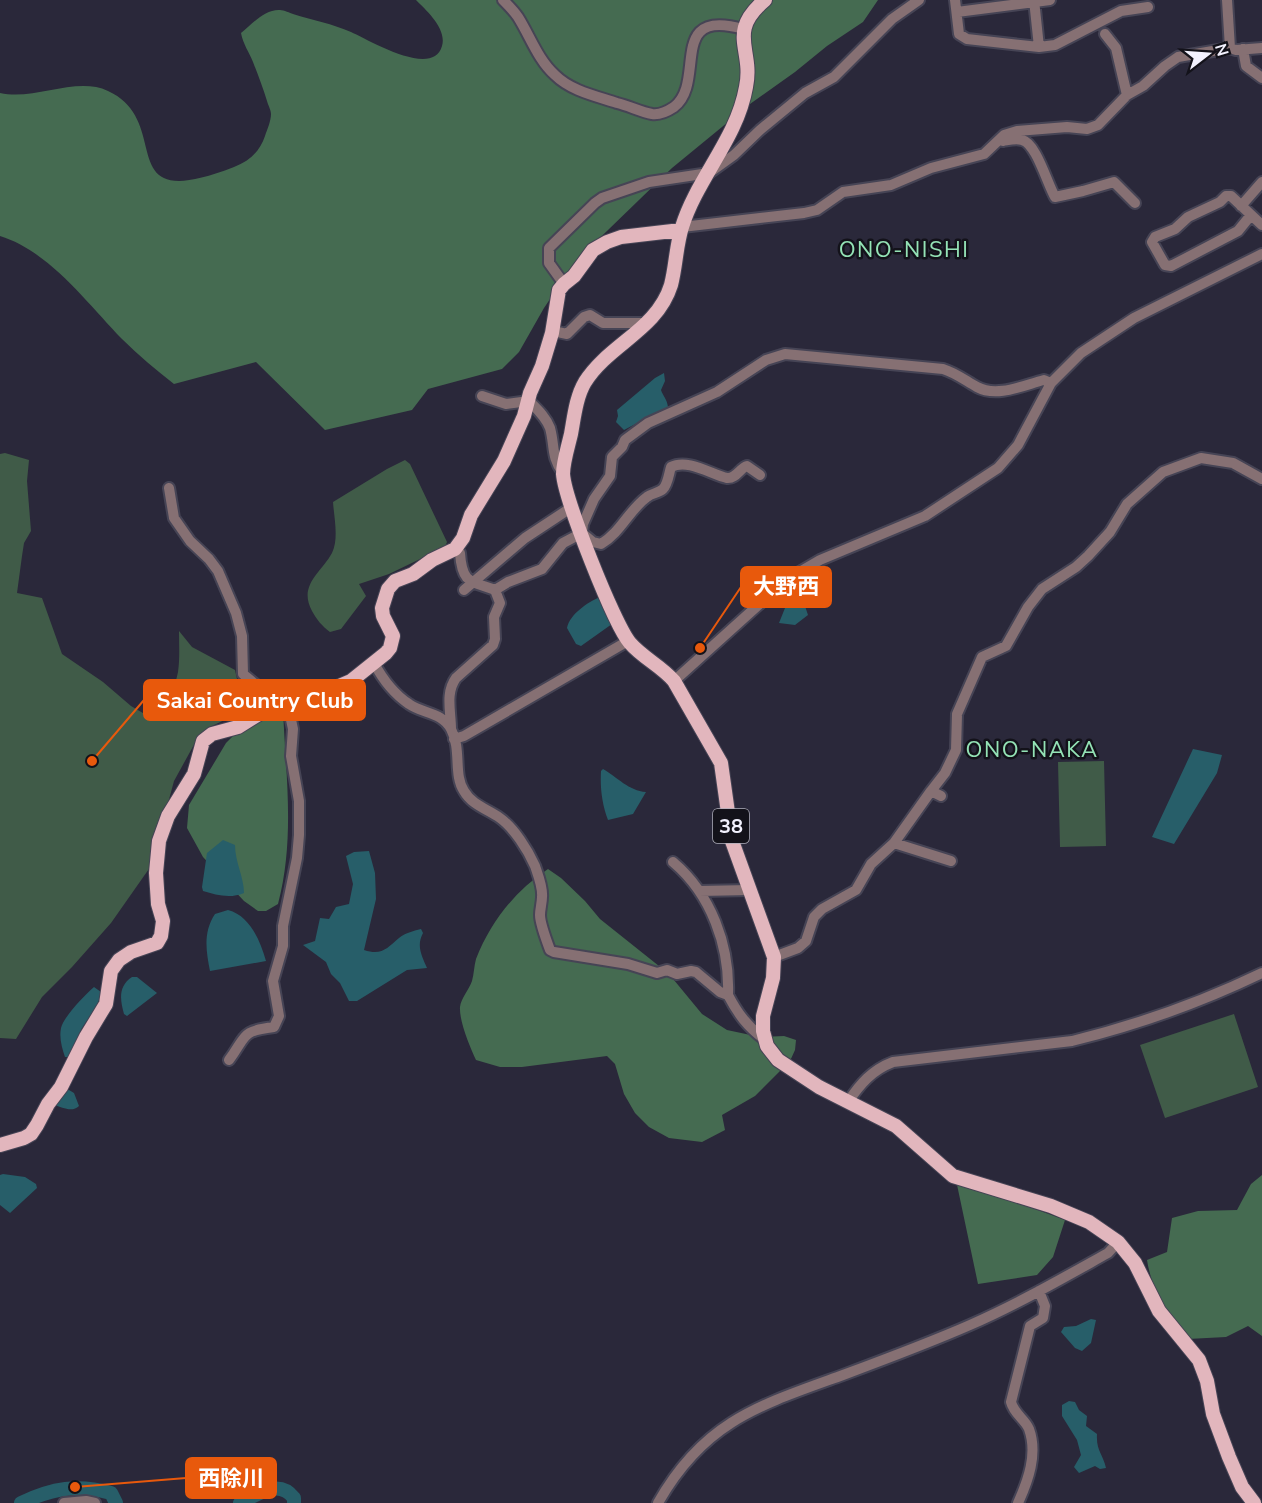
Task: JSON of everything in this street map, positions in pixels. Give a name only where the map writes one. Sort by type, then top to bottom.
[{"type":"main road","points":[[743,28],[754,9],[765,0]]},
{"type":"main road","name":"38","points":[[743,28],[748,71],[745,94],[718,158],[698,191],[682,229],[671,285],[662,308],[601,362],[584,383],[563,473],[582,533],[610,605],[628,641],[665,670],[674,681],[721,763],[732,841],[774,957],[772,978],[763,1016],[764,1039]]},
{"type":"main road","points":[[0,1145],[24,1138],[31,1134],[37,1125],[48,1104],[61,1087],[86,1037],[106,1004],[111,971],[118,960],[131,952],[157,943],[161,936],[163,921],[158,904],[156,873],[159,841],[168,816],[194,774],[203,741],[212,734],[238,728],[267,709],[297,704],[351,681],[386,653],[393,642],[393,636],[383,616],[382,608],[388,589],[395,581],[421,570],[432,560],[451,552],[459,544],[471,515],[509,451],[529,401],[553,331],[559,290],[574,276],[593,250],[607,242],[628,236],[682,229]]},
{"type":"main road","points":[[764,1039],[778,1060],[819,1087],[896,1126],[953,1176],[1051,1206],[1089,1222],[1118,1242],[1135,1263],[1159,1311],[1198,1360],[1207,1382],[1213,1414],[1229,1457],[1242,1487],[1254,1503]]},
{"type":"street","points":[[503,0],[517,14],[543,61],[556,76],[579,91],[654,114],[670,111],[682,101],[688,87],[690,51],[697,36],[707,27],[720,23],[743,28]]},
{"type":"street","points":[[564,284],[549,263],[549,248],[595,203],[602,198],[649,182],[709,173],[734,155],[805,93],[834,77],[892,19],[919,0]]},
{"type":"street","points":[[955,0],[959,34],[967,39],[1039,47],[1055,45],[1131,4],[1148,8]]},
{"type":"street","points":[[957,12],[1050,0]]},
{"type":"street","points":[[1227,0],[1230,48]]},
{"type":"street","points":[[1034,1],[1039,47]]},
{"type":"street","points":[[1105,34],[1116,48],[1127,95]]},
{"type":"street","points":[[682,229],[811,212],[843,192],[891,185],[931,168],[984,154],[1004,135],[1017,131],[1067,127],[1087,129],[1098,125],[1127,95],[1143,86],[1178,57],[1230,48],[1262,48]]},
{"type":"street","points":[[1243,49],[1246,66],[1262,78]]},
{"type":"street","points":[[993,143],[1021,139],[1028,142],[1034,148],[1055,197],[1114,182],[1135,203]]},
{"type":"street","points":[[1241,206],[1262,182]]},
{"type":"street","points":[[1251,215],[1238,231],[1170,266],[1165,265],[1152,242],[1155,237],[1175,229],[1188,217],[1220,202],[1226,196],[1231,196],[1262,225]]},
{"type":"street","points":[[674,681],[796,574],[820,560],[925,516],[998,468],[1018,445],[1051,383],[1081,353],[1134,318],[1262,254]]},
{"type":"street","points":[[553,331],[567,334],[584,317],[590,315],[603,323],[647,323]]},
{"type":"street","points":[[582,533],[583,524],[594,499],[610,476],[612,457],[622,447],[625,440],[648,423],[717,393],[775,356],[785,354],[943,369],[980,389],[996,392],[1044,380],[1051,383]]},
{"type":"street","points":[[482,396],[506,404],[529,401],[543,415],[549,426],[556,463],[563,473]]},
{"type":"street","points":[[774,957],[798,948],[806,941],[814,917],[822,909],[856,890],[871,864],[894,843],[936,794],[956,750],[957,714],[982,657],[1006,646],[1028,607],[1042,589],[1076,567],[1088,556],[1110,532],[1127,504],[1163,472],[1201,458],[1233,463],[1262,479]]},
{"type":"street","points":[[582,533],[593,542],[601,544],[607,541],[646,497],[661,491],[666,486],[671,467],[676,464],[708,470],[728,478],[735,476],[747,466],[759,475]]},
{"type":"street","points":[[169,488],[174,518],[190,541],[209,559],[218,572],[236,613],[242,636],[243,674],[284,705],[292,729],[291,756],[299,801],[299,835],[297,858],[283,926],[283,946],[273,981],[279,1016],[274,1027],[257,1029],[245,1035],[229,1060]]},
{"type":"street","points":[[468,587],[525,538],[572,507]]},
{"type":"street","points":[[468,587],[495,590],[508,582],[542,569],[563,543],[582,533]]},
{"type":"street","points":[[459,553],[468,587]]},
{"type":"street","points":[[495,590],[500,603],[494,617],[493,645],[456,678],[449,693],[452,734],[459,758],[458,777],[463,790],[473,802],[500,819],[509,828],[534,864],[543,894],[540,917],[550,950],[628,964],[657,973],[667,970],[677,974],[696,972],[720,993],[728,994]]},
{"type":"street","points":[[374,663],[381,676],[408,704],[436,715],[452,734],[464,736],[628,641]]},
{"type":"street","points":[[362,673],[381,676]]},
{"type":"street","points":[[894,843],[951,861]]},
{"type":"street","points":[[674,862],[689,875],[713,912],[726,956],[729,973],[728,994],[740,1017],[749,1028],[764,1039]]},
{"type":"street","points":[[699,891],[750,890]]},
{"type":"street","points":[[848,1102],[871,1074],[893,1062],[1081,1039],[1222,993],[1262,973]]},
{"type":"street","points":[[658,1503],[687,1459],[729,1423],[759,1406],[972,1324],[1108,1254],[1118,1242]]},
{"type":"street","points":[[1018,1503],[1029,1479],[1031,1445],[1029,1428],[1013,1409],[1011,1402],[1030,1326],[1043,1318],[1045,1306],[1039,1291]]},
{"type":"street","points":[[64,1503],[86,1501],[95,1503]]},
{"type":"shaded area","points":[[416,0],[878,0],[863,22],[750,104],[672,168],[575,262],[544,308],[519,352],[502,369],[428,389],[412,410],[325,430],[256,362],[174,384],[128,345],[51,266],[18,243],[0,236],[0,93],[27,94],[83,86],[108,91],[128,105],[139,123],[149,159],[157,173],[171,180],[195,179],[245,162],[254,155],[265,136],[271,111],[241,33],[254,22],[264,14],[274,10],[283,10],[344,29],[399,54],[426,59],[436,55],[442,46],[442,33],[435,21]]},
{"type":"shaded area","points":[[664,373],[665,381],[661,390],[668,407],[624,430],[616,422],[617,410]]},
{"type":"shaded area","points":[[5,453],[29,460],[27,481],[31,531],[24,543],[17,593],[42,598],[62,654],[103,682],[131,706],[148,716],[163,715],[173,706],[173,692],[179,667],[179,631],[192,647],[235,670],[237,679],[265,700],[208,728],[196,741],[174,781],[151,866],[111,923],[42,997],[16,1039],[0,1038],[0,454]]},
{"type":"shaded area","points":[[405,460],[410,464],[447,542],[445,547],[389,574],[359,584],[366,596],[341,629],[330,632],[314,614],[308,602],[308,594],[309,586],[334,547],[336,528],[333,502]]},
{"type":"shaded area","points":[[801,594],[808,615],[795,625],[779,623],[789,598]]},
{"type":"shaded area","points":[[600,597],[612,624],[581,646],[576,644],[567,628],[569,623],[580,609]]},
{"type":"shaded area","points":[[283,711],[288,832],[283,880],[278,904],[266,911],[258,911],[244,901],[203,857],[187,828],[189,805],[226,743],[242,727]]},
{"type":"shaded area","points":[[1193,749],[1222,755],[1217,773],[1174,844],[1152,837]]},
{"type":"shaded area","points":[[1104,761],[1106,846],[1060,847],[1058,762]]},
{"type":"shaded area","points":[[603,769],[629,786],[646,792],[633,814],[608,820],[601,790],[601,771]]},
{"type":"shaded area","points":[[223,840],[235,845],[244,887],[244,893],[239,895],[223,896],[203,891],[207,853]]},
{"type":"shaded area","points":[[369,851],[375,873],[376,899],[364,950],[380,951],[404,935],[421,929],[423,933],[420,951],[427,968],[407,970],[357,1001],[349,1001],[326,962],[303,945],[315,941],[320,918],[329,919],[336,907],[349,904],[353,884],[346,856],[354,852]]},
{"type":"shaded area","points":[[548,869],[585,901],[600,919],[669,974],[702,1014],[727,1030],[760,1037],[784,1036],[796,1040],[790,1061],[755,1096],[722,1115],[725,1130],[702,1142],[669,1138],[649,1127],[635,1113],[624,1094],[615,1064],[607,1056],[522,1067],[500,1067],[476,1060],[463,1026],[460,1007],[472,981],[476,959],[489,932],[505,908],[525,887]]},
{"type":"shaded area","points":[[228,910],[236,913],[248,923],[261,945],[266,961],[210,971],[207,935],[211,921],[215,914]]},
{"type":"shaded area","points":[[132,977],[137,977],[157,993],[127,1016],[124,1014],[121,994],[124,985]]},
{"type":"shaded area","points":[[94,987],[101,992],[98,1004],[82,1028],[68,1057],[65,1057],[60,1035],[63,1023],[75,1006]]},
{"type":"shaded area","points":[[1234,1014],[1258,1087],[1165,1118],[1140,1045]]},
{"type":"shaded area","points":[[69,1090],[74,1093],[79,1106],[70,1109],[54,1105],[64,1091]]},
{"type":"shaded area","points":[[0,1175],[25,1177],[36,1184],[37,1188],[10,1213],[0,1205]]},
{"type":"shaded area","points":[[1262,1175],[1262,1336],[1248,1326],[1226,1337],[1188,1339],[1162,1302],[1152,1281],[1147,1260],[1167,1252],[1172,1218],[1198,1211],[1237,1210],[1251,1184]]},
{"type":"shaded area","points":[[956,1180],[1065,1220],[1053,1257],[1037,1275],[978,1284]]},
{"type":"shaded area","points":[[1091,1319],[1096,1320],[1091,1343],[1082,1351],[1075,1348],[1061,1332],[1064,1327],[1076,1326]]},
{"type":"shaded area","points":[[1069,1401],[1075,1402],[1079,1410],[1087,1416],[1086,1426],[1097,1434],[1099,1449],[1106,1468],[1100,1469],[1095,1466],[1079,1473],[1074,1467],[1081,1455],[1077,1440],[1062,1416],[1062,1405]]},
{"type":"waterway","points":[[21,1503],[44,1494],[76,1488],[111,1493],[116,1503]]},
{"type":"waterway","points":[[240,1503],[261,1492],[275,1488],[288,1492],[294,1498],[294,1503]]},
{"type":"place","name":"大野西","points":[[700,648]]},
{"type":"place","name":"Sakai Country Club","points":[[92,761]]},
{"type":"place","name":"西除川","points":[[75,1487]]},
{"type":"district","name":"ONO-NISHI","points":[[904,250]]},
{"type":"district","name":"ONO-NAKA","points":[[1032,750]]}]
